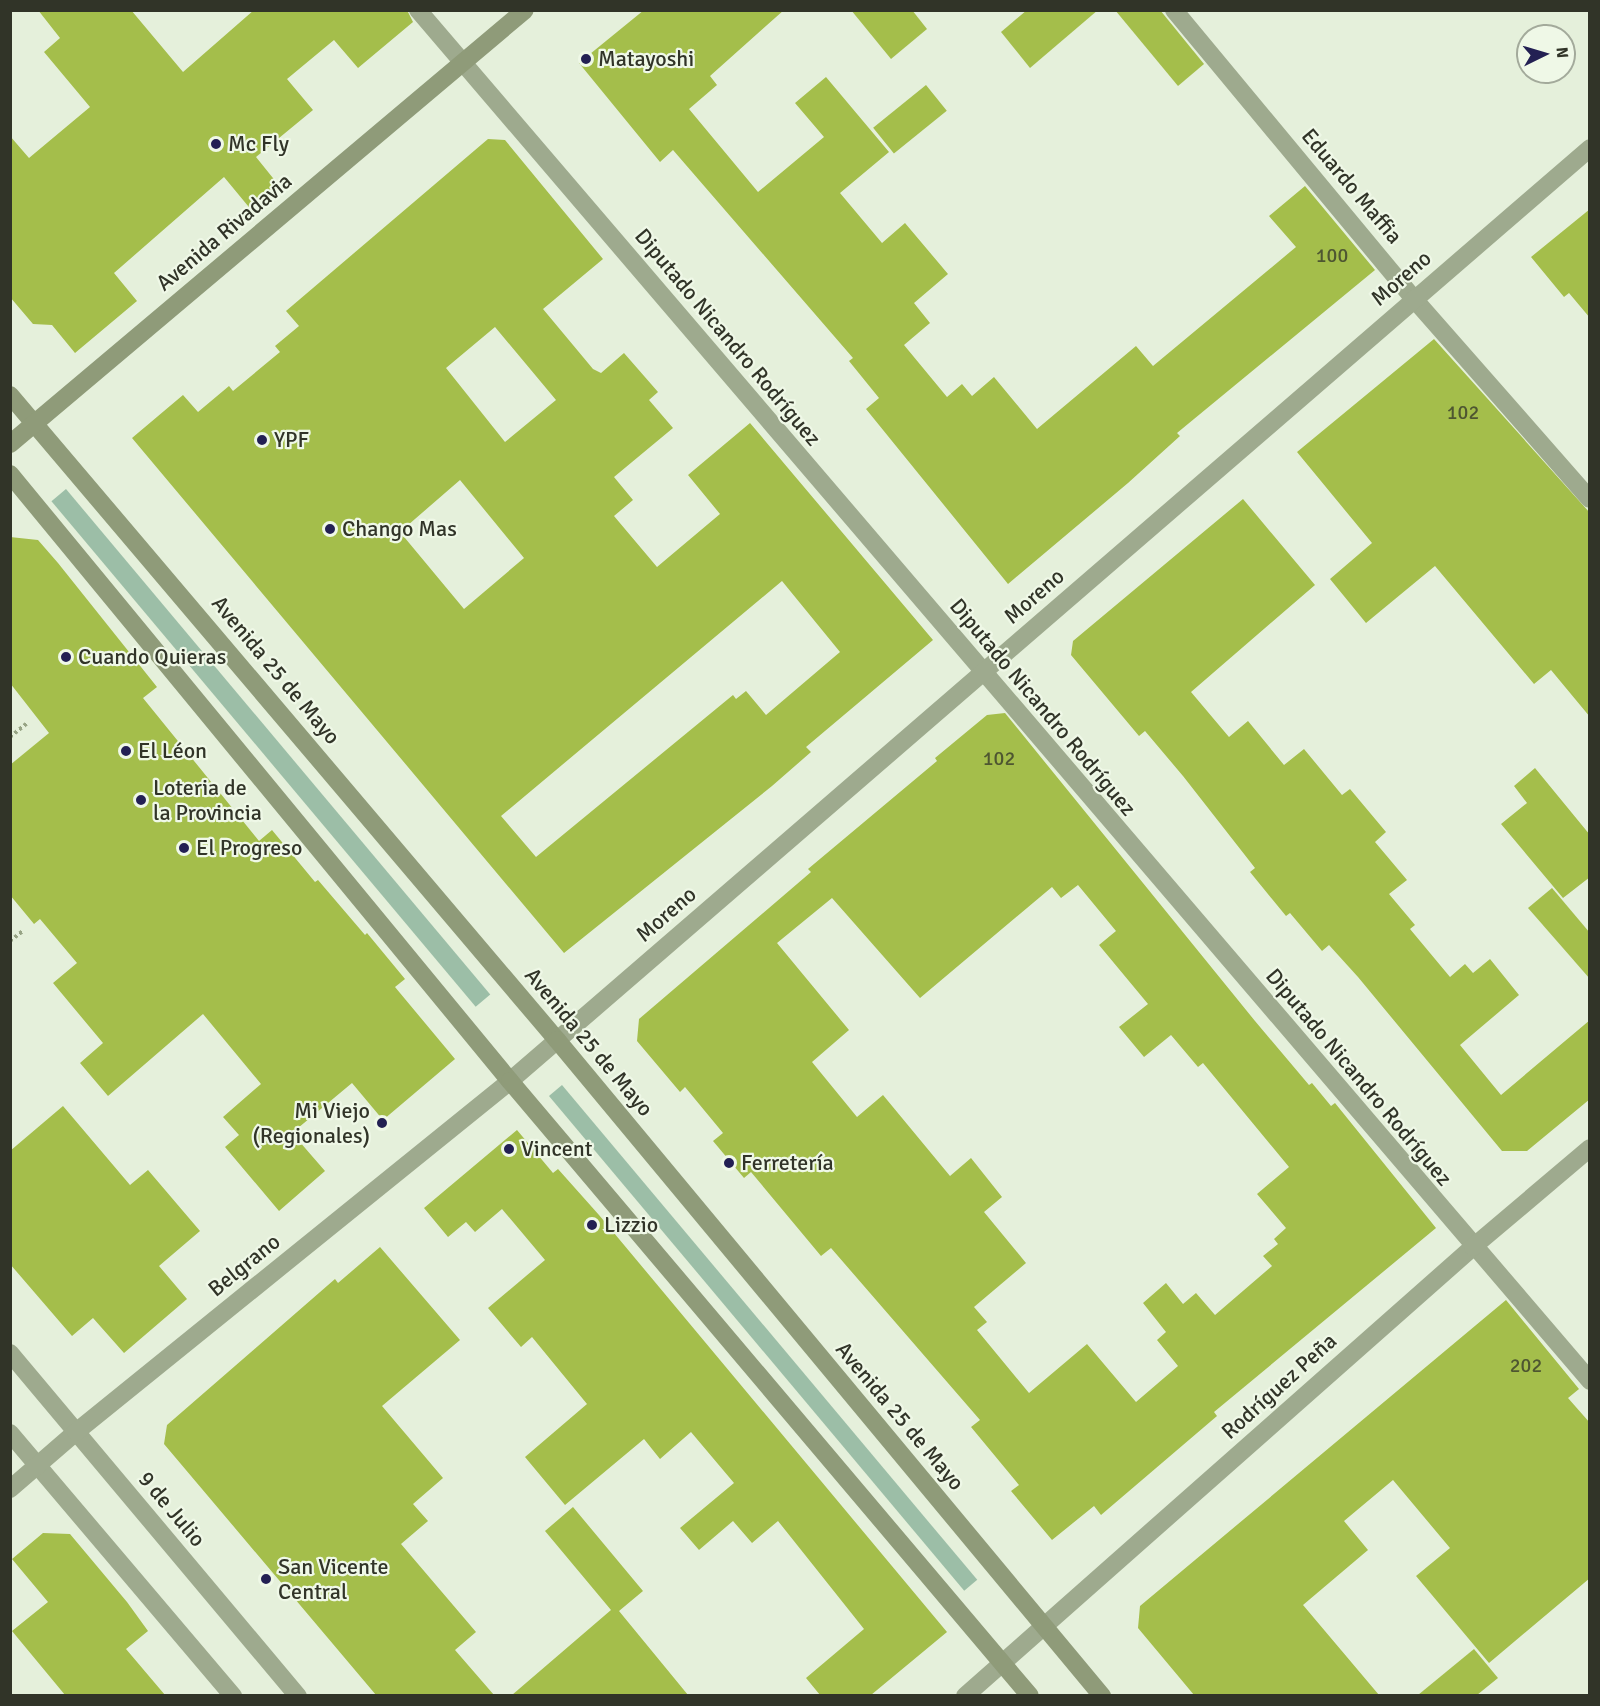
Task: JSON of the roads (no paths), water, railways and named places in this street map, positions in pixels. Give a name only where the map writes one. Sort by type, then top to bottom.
[{"type":"main road","name":"Avenida Rivadavia","points":[[10,444],[525,10]]},
{"type":"main road","name":"Avenida 25 de Mayo","points":[[10,395],[557,1040],[1102,1695]]},
{"type":"main road","points":[[10,474],[510,1081],[1030,1695]]},
{"type":"street","name":"Diputado Nicandro Rodríguez","points":[[418,10],[1473,1247],[1590,1381]]},
{"type":"street","name":"Eduardo Maffia","points":[[1174,10],[1414,299],[1590,499]]},
{"type":"street","name":"Moreno","points":[[510,1081],[1590,148]]},
{"type":"street","name":"Belgrano","points":[[10,1489],[76,1432],[510,1081]]},
{"type":"street","name":"Rodríguez Peña","points":[[965,1695],[1003,1664],[1473,1247],[1590,1148]]},
{"type":"street","name":"9 de Julio","points":[[10,1353],[298,1695]]},
{"type":"street","points":[[10,1433],[233,1695]]},
{"type":"place","name":"Matayoshi","points":[[586,59]]},
{"type":"place","name":"Mc Fly","points":[[216,144]]},
{"type":"place","name":"YPF","points":[[262,440]]},
{"type":"place","name":"Chango Mas","points":[[330,529]]},
{"type":"place","name":"Cuando Quieras","points":[[66,657]]},
{"type":"place","name":"El Léon","points":[[126,751]]},
{"type":"place","name":"Loteria de la Provincia","points":[[141,800]]},
{"type":"place","name":"El Progreso","points":[[184,848]]},
{"type":"place","name":"Mi Viejo (Regionales)","points":[[382,1123]]},
{"type":"place","name":"Vincent","points":[[509,1149]]},
{"type":"place","name":"Ferretería","points":[[729,1163]]},
{"type":"place","name":"Lizzio","points":[[592,1225]]},
{"type":"place","name":"San Vicente Central","points":[[266,1579]]}]
